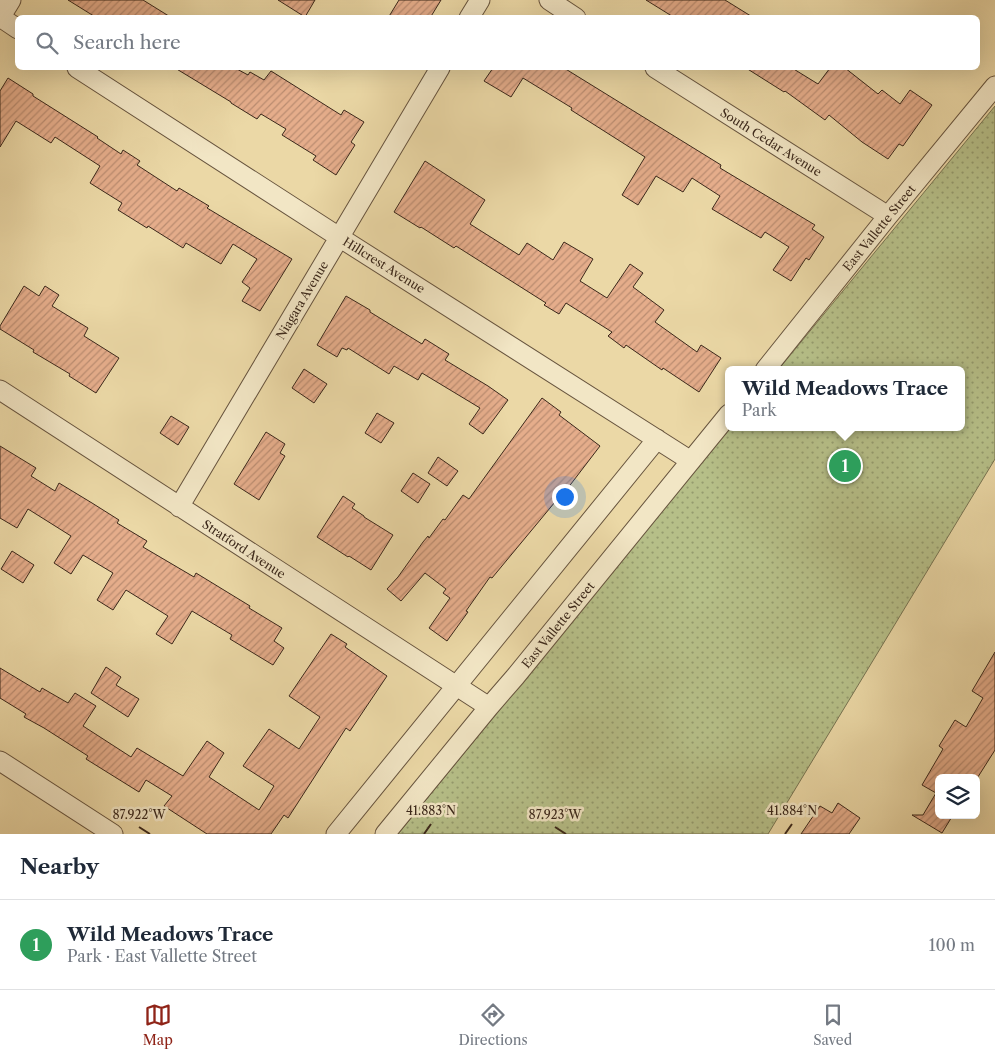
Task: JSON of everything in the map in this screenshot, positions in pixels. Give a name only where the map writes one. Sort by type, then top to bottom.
[{"type":"street","points":[[11,0],[0,18],[15,27]]},
{"type":"street","points":[[471,15],[480,0]]},
{"type":"street","points":[[548,0],[571,15]]},
{"type":"street","name":"Hillcrest Avenue","points":[[80,70],[692,461]]},
{"type":"street","name":"Niagara Avenue","points":[[179,506],[439,70]]},
{"type":"street","name":"South Cedar Avenue","points":[[658,70],[888,216]]},
{"type":"street","name":"East Vallette Street","points":[[768,366],[995,86]]},
{"type":"street","name":"Stratford Avenue","points":[[0,390],[488,707]]},
{"type":"street","name":"East Vallette Street","points":[[385,834],[725,419]]},
{"type":"street","points":[[336,834],[657,439]]},
{"type":"street","points":[[0,761],[113,834]]},
{"type":"green space","points":[[995,106],[995,459],[768,834],[398,834],[728,431],[965,431],[965,366],[781,366]]},
{"type":"building","points":[[68,0],[143,0],[167,15],[92,15]]},
{"type":"building","points":[[278,0],[315,0],[306,15],[302,15]]},
{"type":"building","points":[[399,0],[441,0],[432,15],[390,15]]},
{"type":"building","points":[[646,0],[725,0],[749,15],[670,15]]},
{"type":"building","points":[[178,70],[239,70],[248,75],[250,72],[264,80],[271,71],[341,115],[344,110],[364,122],[351,142],[355,145],[336,175],[313,160],[316,156],[282,135],[286,129],[261,114],[257,119]]},
{"type":"building","points":[[492,70],[567,70],[721,165],[720,168],[815,225],[812,229],[824,237],[809,260],[806,258],[791,281],[773,270],[789,247],[765,232],[761,238],[712,209],[720,196],[692,178],[683,192],[656,176],[638,205],[622,195],[645,157],[523,78],[511,97],[484,81]]},
{"type":"building","points":[[749,70],[795,70],[818,84],[828,70],[848,70],[878,94],[882,90],[900,104],[910,90],[932,105],[903,146],[899,144],[888,159],[862,142],[829,115],[825,120]]},
{"type":"building","points":[[8,78],[121,154],[123,150],[140,161],[137,165],[177,191],[179,188],[209,206],[207,208],[292,259],[260,311],[242,301],[250,288],[242,282],[257,259],[233,244],[221,264],[186,243],[183,248],[148,226],[147,228],[118,210],[122,203],[90,183],[100,166],[55,137],[51,143],[16,121],[0,147],[0,91]]},
{"type":"building","points":[[425,161],[485,200],[470,224],[519,255],[527,243],[553,260],[564,242],[593,259],[580,281],[607,298],[630,264],[643,273],[633,287],[664,310],[655,322],[697,352],[701,345],[721,358],[699,392],[663,368],[662,370],[626,345],[624,348],[608,336],[612,332],[566,303],[559,314],[544,305],[546,303],[456,246],[454,248],[394,212]]},
{"type":"building","points":[[24,286],[39,296],[45,286],[59,295],[52,306],[88,328],[84,336],[119,358],[96,393],[0,329]]},
{"type":"building","points":[[346,296],[422,344],[425,339],[449,354],[445,360],[508,400],[483,434],[469,424],[480,408],[422,373],[418,380],[394,366],[389,374],[348,348],[347,350],[342,348],[337,357],[317,345]]},
{"type":"building","points":[[304,369],[327,384],[314,403],[292,388]]},
{"type":"building","points":[[542,398],[561,412],[559,415],[600,446],[561,497],[492,578],[490,577],[447,641],[429,628],[450,598],[443,593],[446,589],[425,573],[401,601],[387,589],[428,536],[429,538],[443,519],[445,520],[463,495],[469,499]]},
{"type":"building","points":[[377,413],[394,423],[381,443],[365,433]]},
{"type":"building","points":[[171,416],[189,427],[178,445],[160,433]]},
{"type":"building","points":[[266,432],[285,444],[280,453],[285,456],[259,500],[234,484]]},
{"type":"building","points":[[0,446],[36,468],[31,476],[55,491],[59,483],[119,520],[117,523],[147,541],[143,547],[194,577],[196,573],[282,628],[274,641],[284,648],[273,665],[230,639],[232,635],[192,611],[172,644],[156,634],[168,616],[126,590],[113,610],[97,600],[113,573],[83,555],[71,574],[54,563],[71,536],[28,509],[17,528],[0,518]]},
{"type":"building","points":[[438,457],[458,471],[447,486],[428,473]]},
{"type":"building","points":[[413,473],[430,484],[418,503],[401,491]]},
{"type":"building","points":[[343,496],[355,504],[352,508],[393,535],[371,570],[317,537]]},
{"type":"building","points":[[12,551],[34,565],[23,583],[1,569]]},
{"type":"building","points":[[331,634],[347,644],[345,647],[387,676],[350,731],[346,728],[288,818],[284,815],[271,834],[207,834],[164,806],[172,796],[146,780],[139,792],[86,759],[88,756],[24,717],[26,714],[0,698],[0,668],[40,692],[42,688],[68,703],[75,693],[96,706],[83,726],[131,757],[137,748],[183,776],[207,741],[224,753],[209,777],[259,810],[274,786],[243,766],[269,729],[299,749],[320,717],[289,696]]},
{"type":"building","points":[[995,652],[995,750],[980,774],[935,774],[935,792],[922,785],[943,749],[939,746],[955,720],[966,727],[983,698],[972,691]]},
{"type":"building","points":[[106,667],[121,677],[116,685],[139,699],[128,717],[91,693]]},
{"type":"building","points":[[935,795],[935,819],[951,819],[942,833],[912,815],[923,815]]},
{"type":"building","points":[[838,803],[860,818],[849,834],[801,834],[820,806],[832,813]]},
{"type":"place","name":"Wild Meadows Trace","points":[[845,466]]}]
